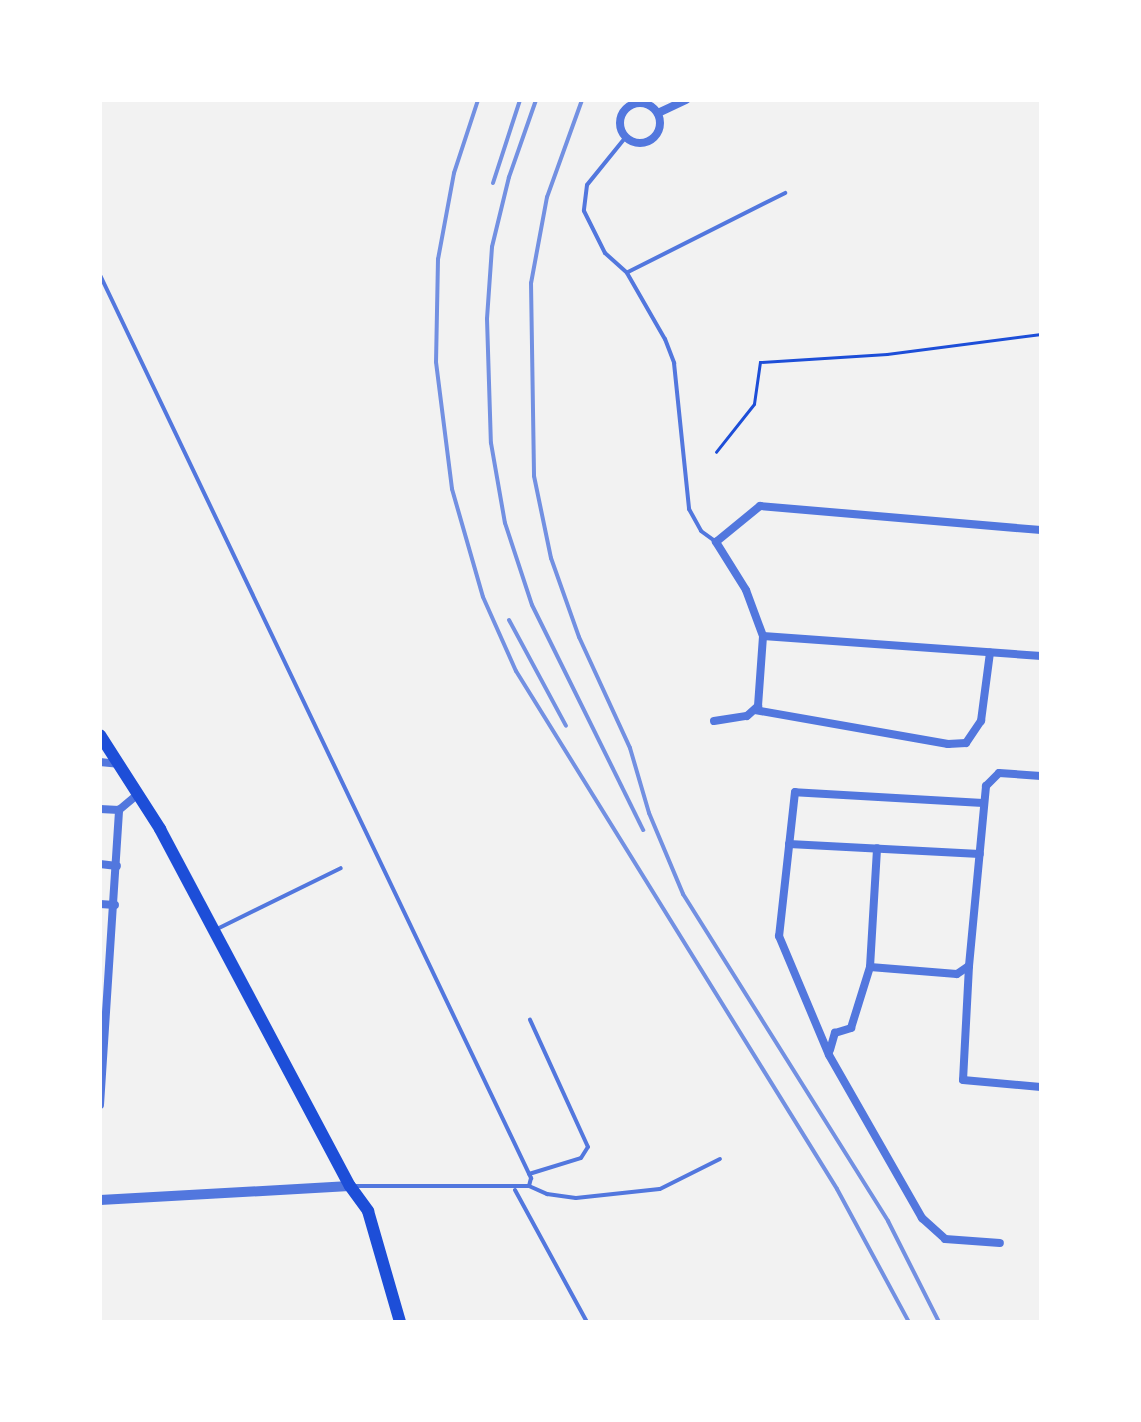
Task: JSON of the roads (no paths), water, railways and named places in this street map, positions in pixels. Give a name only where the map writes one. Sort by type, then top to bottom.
[{"type":"main road","points":[[100,735],[215,930],[350,1186],[368,1211],[400,1322]]},
{"type":"street","points":[[658,113],[686,100]]},
{"type":"street","points":[[641,103],[658,113],[660,126],[654,138],[642,144],[625,138],[619,124],[628,107],[641,103]]},
{"type":"street","points":[[755,710],[763,636],[746,590],[716,542],[760,506],[1041,530]]},
{"type":"street","points":[[763,636],[1041,656]]},
{"type":"street","points":[[714,721],[755,710],[948,744],[966,742],[981,721],[990,653]]},
{"type":"street","points":[[100,762],[118,764]]},
{"type":"street","points":[[1041,776],[999,774],[990,778],[983,802],[963,1080],[1041,1087]]},
{"type":"street","points":[[983,802],[801,789],[791,798],[782,950],[829,1055],[922,1218],[945,1239],[1000,1243]]},
{"type":"street","points":[[100,809],[119,810],[137,795]]},
{"type":"street","points":[[100,1105],[104,992],[115,905],[119,810]]},
{"type":"street","points":[[789,844],[980,854]]},
{"type":"street","points":[[829,1055],[835,1033],[851,1028],[870,966],[877,848]]},
{"type":"street","points":[[100,864],[117,866]]},
{"type":"street","points":[[100,904],[115,905]]},
{"type":"street","points":[[100,948],[111,949]]},
{"type":"street","points":[[870,966],[957,974],[969,966]]},
{"type":"street","points":[[100,1200],[350,1186]]},
{"type":"lane","points":[[625,138],[587,185],[586,218],[605,254],[627,273],[651,311],[674,363],[689,509],[701,531],[716,542]]},
{"type":"lane","points":[[627,273],[784,193]]},
{"type":"lane","points":[[100,275],[529,1174],[530,1186]]},
{"type":"lane","points":[[215,930],[341,868]]},
{"type":"lane","points":[[529,1174],[581,1158],[588,1147],[530,1020]]},
{"type":"lane","points":[[350,1186],[530,1186],[547,1194],[576,1198],[660,1189],[720,1159]]},
{"type":"lane","points":[[514,1188],[587,1322]]},
{"type":"railway","points":[[478,100],[454,173],[438,259],[436,362],[452,489],[483,597],[516,671],[837,1189],[909,1322]]},
{"type":"railway","points":[[493,183],[520,100]]},
{"type":"railway","points":[[536,100],[509,177],[492,247],[487,319],[491,443],[505,523],[532,605],[643,830]]},
{"type":"railway","points":[[582,100],[547,197],[531,283],[534,476],[551,558],[579,637],[630,748],[649,813],[683,894],[888,1221],[939,1322]]},
{"type":"railway","points":[[509,620],[566,726]]}]
